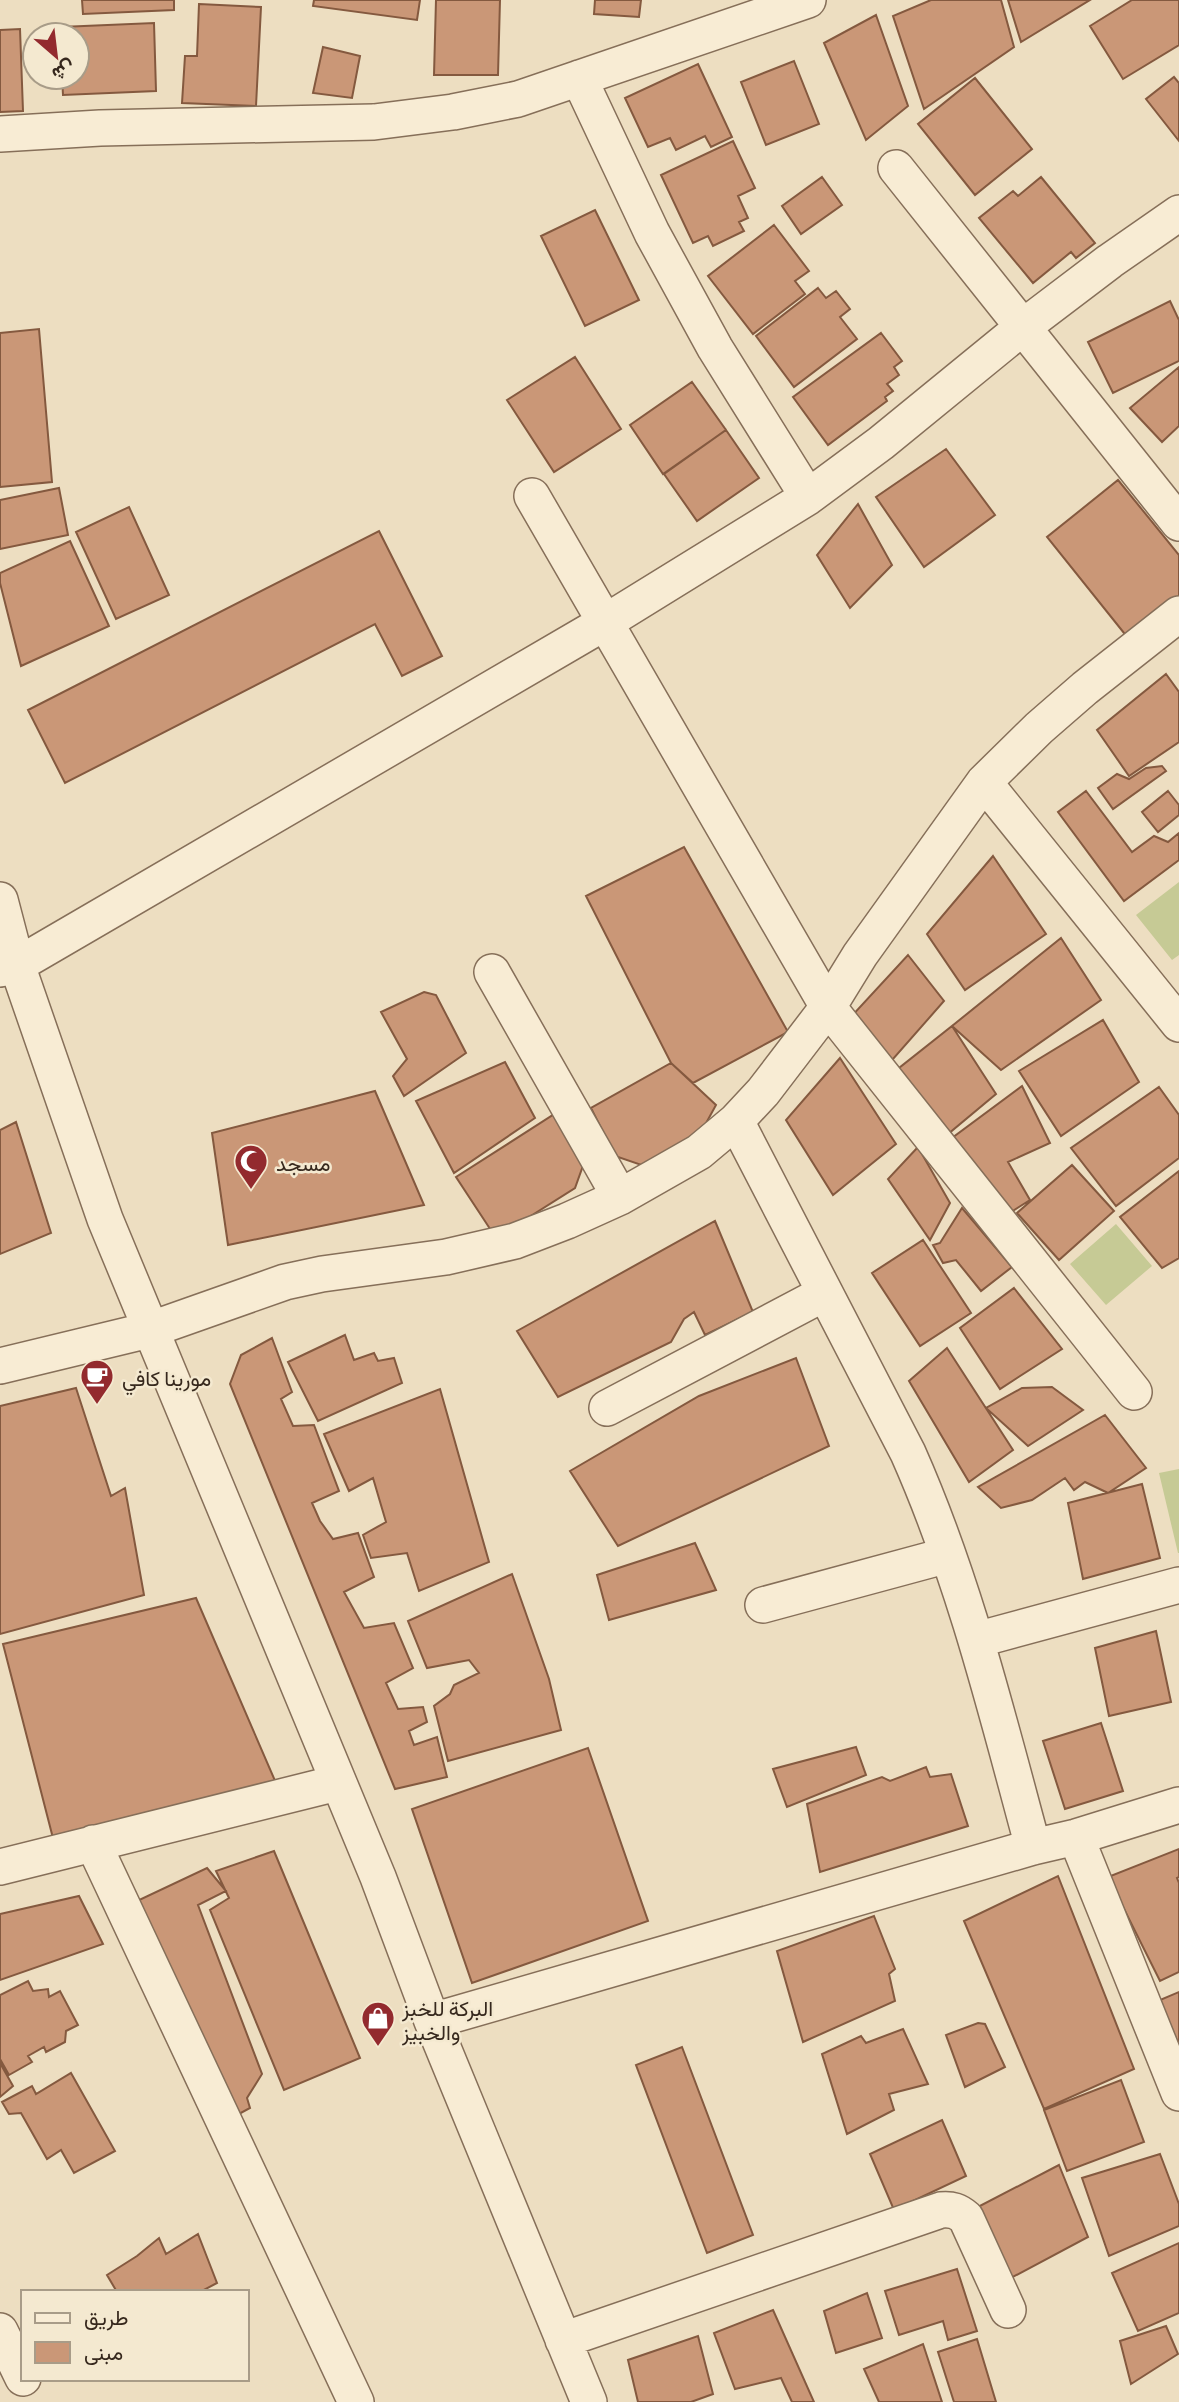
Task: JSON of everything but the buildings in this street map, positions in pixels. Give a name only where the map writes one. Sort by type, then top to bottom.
[{"type":"street","points":[[0,134],[140,127],[374,122],[453,112],[518,99],[808,0]]},
{"type":"street","points":[[579,78],[652,233],[715,348],[808,497]]},
{"type":"street","points":[[896,168],[1179,523]]},
{"type":"street","points":[[8,967],[604,623],[808,497],[881,443],[1023,327],[1179,213]]},
{"type":"street","points":[[532,496],[828,1007],[1134,1392]]},
{"type":"street","points":[[0,1366],[149,1330],[285,1282],[446,1256],[515,1241],[620,1197],[699,1152],[736,1121],[763,1092],[828,1007],[860,955],[984,782],[1076,696],[1179,614]]},
{"type":"street","points":[[984,782],[1179,1024]]},
{"type":"street","points":[[0,900],[8,967],[105,1219],[378,1877],[432,2021],[589,2402]]},
{"type":"street","points":[[492,972],[620,1197]]},
{"type":"street","points":[[736,1121],[908,1452],[927,1495],[976,1640],[1033,1847]]},
{"type":"street","points":[[607,1408],[825,1293]]},
{"type":"street","points":[[763,1605],[948,1555]]},
{"type":"street","points":[[976,1640],[1179,1585]]},
{"type":"street","points":[[0,1867],[337,1783]]},
{"type":"street","points":[[432,2021],[1033,1847],[1076,1837],[1179,1805]]},
{"type":"street","points":[[1076,1837],[1179,2093]]},
{"type":"street","points":[[93,1843],[356,2402]]},
{"type":"street","points":[[563,2340],[950,2209],[966,2218],[1008,2310]]},
{"type":"street","points":[[0,2331],[21,2375]]},
{"type":"street","points":[[24,2381],[34,2402]]},
{"type":"green space","points":[[1179,882],[1179,955],[1172,960],[1136,915]]},
{"type":"green space","points":[[1116,1224],[1152,1266],[1106,1305],[1070,1264]]},
{"type":"green space","points":[[1179,1469],[1179,1553],[1178,1553],[1159,1473]]},
{"type":"place","name":"مسجد","points":[[251,1191]]},
{"type":"place","name":"مورينا كافي","points":[[97,1406]]},
{"type":"place","name":"البركة للخبز والخبيز","points":[[378,2048]]}]
